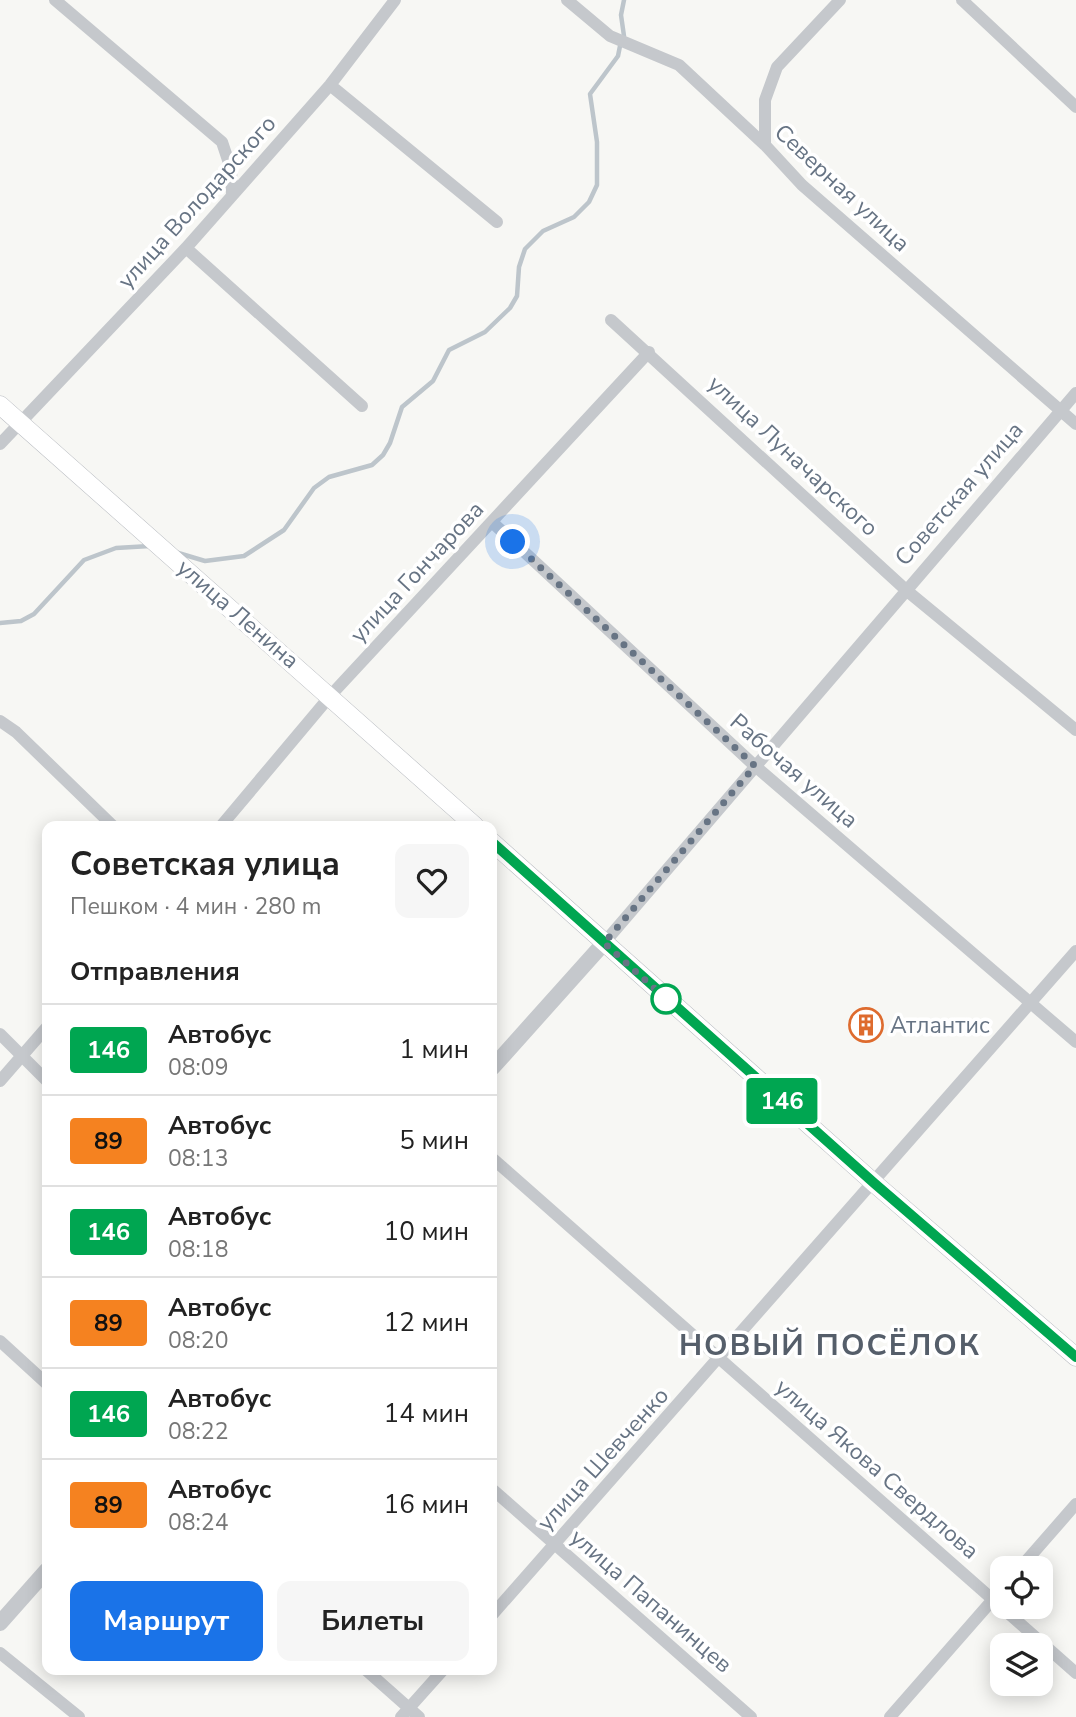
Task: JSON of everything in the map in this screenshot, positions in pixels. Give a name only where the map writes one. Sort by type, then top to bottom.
[{"type":"main road","name":"улица Ленина","points":[[0,404],[331,695],[470,821]]},
{"type":"main road","points":[[497,847],[874,1183],[1076,1357]]},
{"type":"street","points":[[55,0],[222,142],[231,169],[232,195]]},
{"type":"street","name":"улица Володарского","points":[[0,444],[22,424],[186,248],[330,85],[395,0]]},
{"type":"street","name":"Северная улица","points":[[567,0],[610,36],[679,65],[765,145],[802,185],[1076,424]]},
{"type":"street","points":[[765,145],[765,100],[777,67],[840,0]]},
{"type":"street","points":[[962,0],[1076,107]]},
{"type":"street","points":[[330,85],[497,222]]},
{"type":"street","points":[[186,248],[362,407]]},
{"type":"street","name":"улица Луначарского","points":[[611,320],[906,590],[1076,730]]},
{"type":"street","name":"улица Гончарова","points":[[226,821],[331,695],[649,352]]},
{"type":"street","name":"Советская улица","points":[[497,1062],[604,943],[1076,393]]},
{"type":"street","name":"Рабочая улица","points":[[493,523],[755,766],[1076,1042]]},
{"type":"street","points":[[0,721],[16,732],[108,821]]},
{"type":"street","name":"улица Шевченко","points":[[497,1609],[720,1359],[1076,951]]},
{"type":"street","points":[[0,1081],[42,1033]]},
{"type":"street","points":[[0,1034],[42,1075]]},
{"type":"street","name":"улица Якова Свердлова","points":[[497,1162],[990,1597]]},
{"type":"street","points":[[0,1340],[42,1379]]},
{"type":"street","name":"улица Папанинцев","points":[[497,1494],[751,1717]]},
{"type":"street","points":[[1030,1556],[1076,1504]]},
{"type":"street","points":[[0,1623],[42,1576]]},
{"type":"street","points":[[890,1717],[990,1601]]},
{"type":"street","name":"улица Якова Свердлова","points":[[1015,1619],[1076,1673]]},
{"type":"street","points":[[0,1653],[79,1717]]},
{"type":"street","points":[[371,1675],[409,1714],[439,1675]]},
{"type":"waterway","points":[[624,0],[621,15],[624,36]]},
{"type":"waterway","points":[[175,552],[205,561],[244,556],[284,530],[314,488],[329,477],[372,465],[383,455],[402,407],[433,381],[449,350],[485,332],[510,308],[517,296],[519,267],[525,249],[543,231],[574,217],[589,202],[597,185],[597,142],[590,94],[618,56],[620,46]]},
{"type":"waterway","points":[[0,623],[21,621],[34,614],[84,560],[116,548],[150,546]]},
{"type":"bus line","name":"146","points":[[497,847],[874,1183],[1076,1357]]},
{"type":"place","name":"Атлантис","points":[[866,1025]]},
{"type":"district","name":"НОВЫЙ ПОСЁЛОК","points":[[830,1345]]},
{"type":"route","points":[[513,542],[755,766],[604,943],[666,999]]}]
